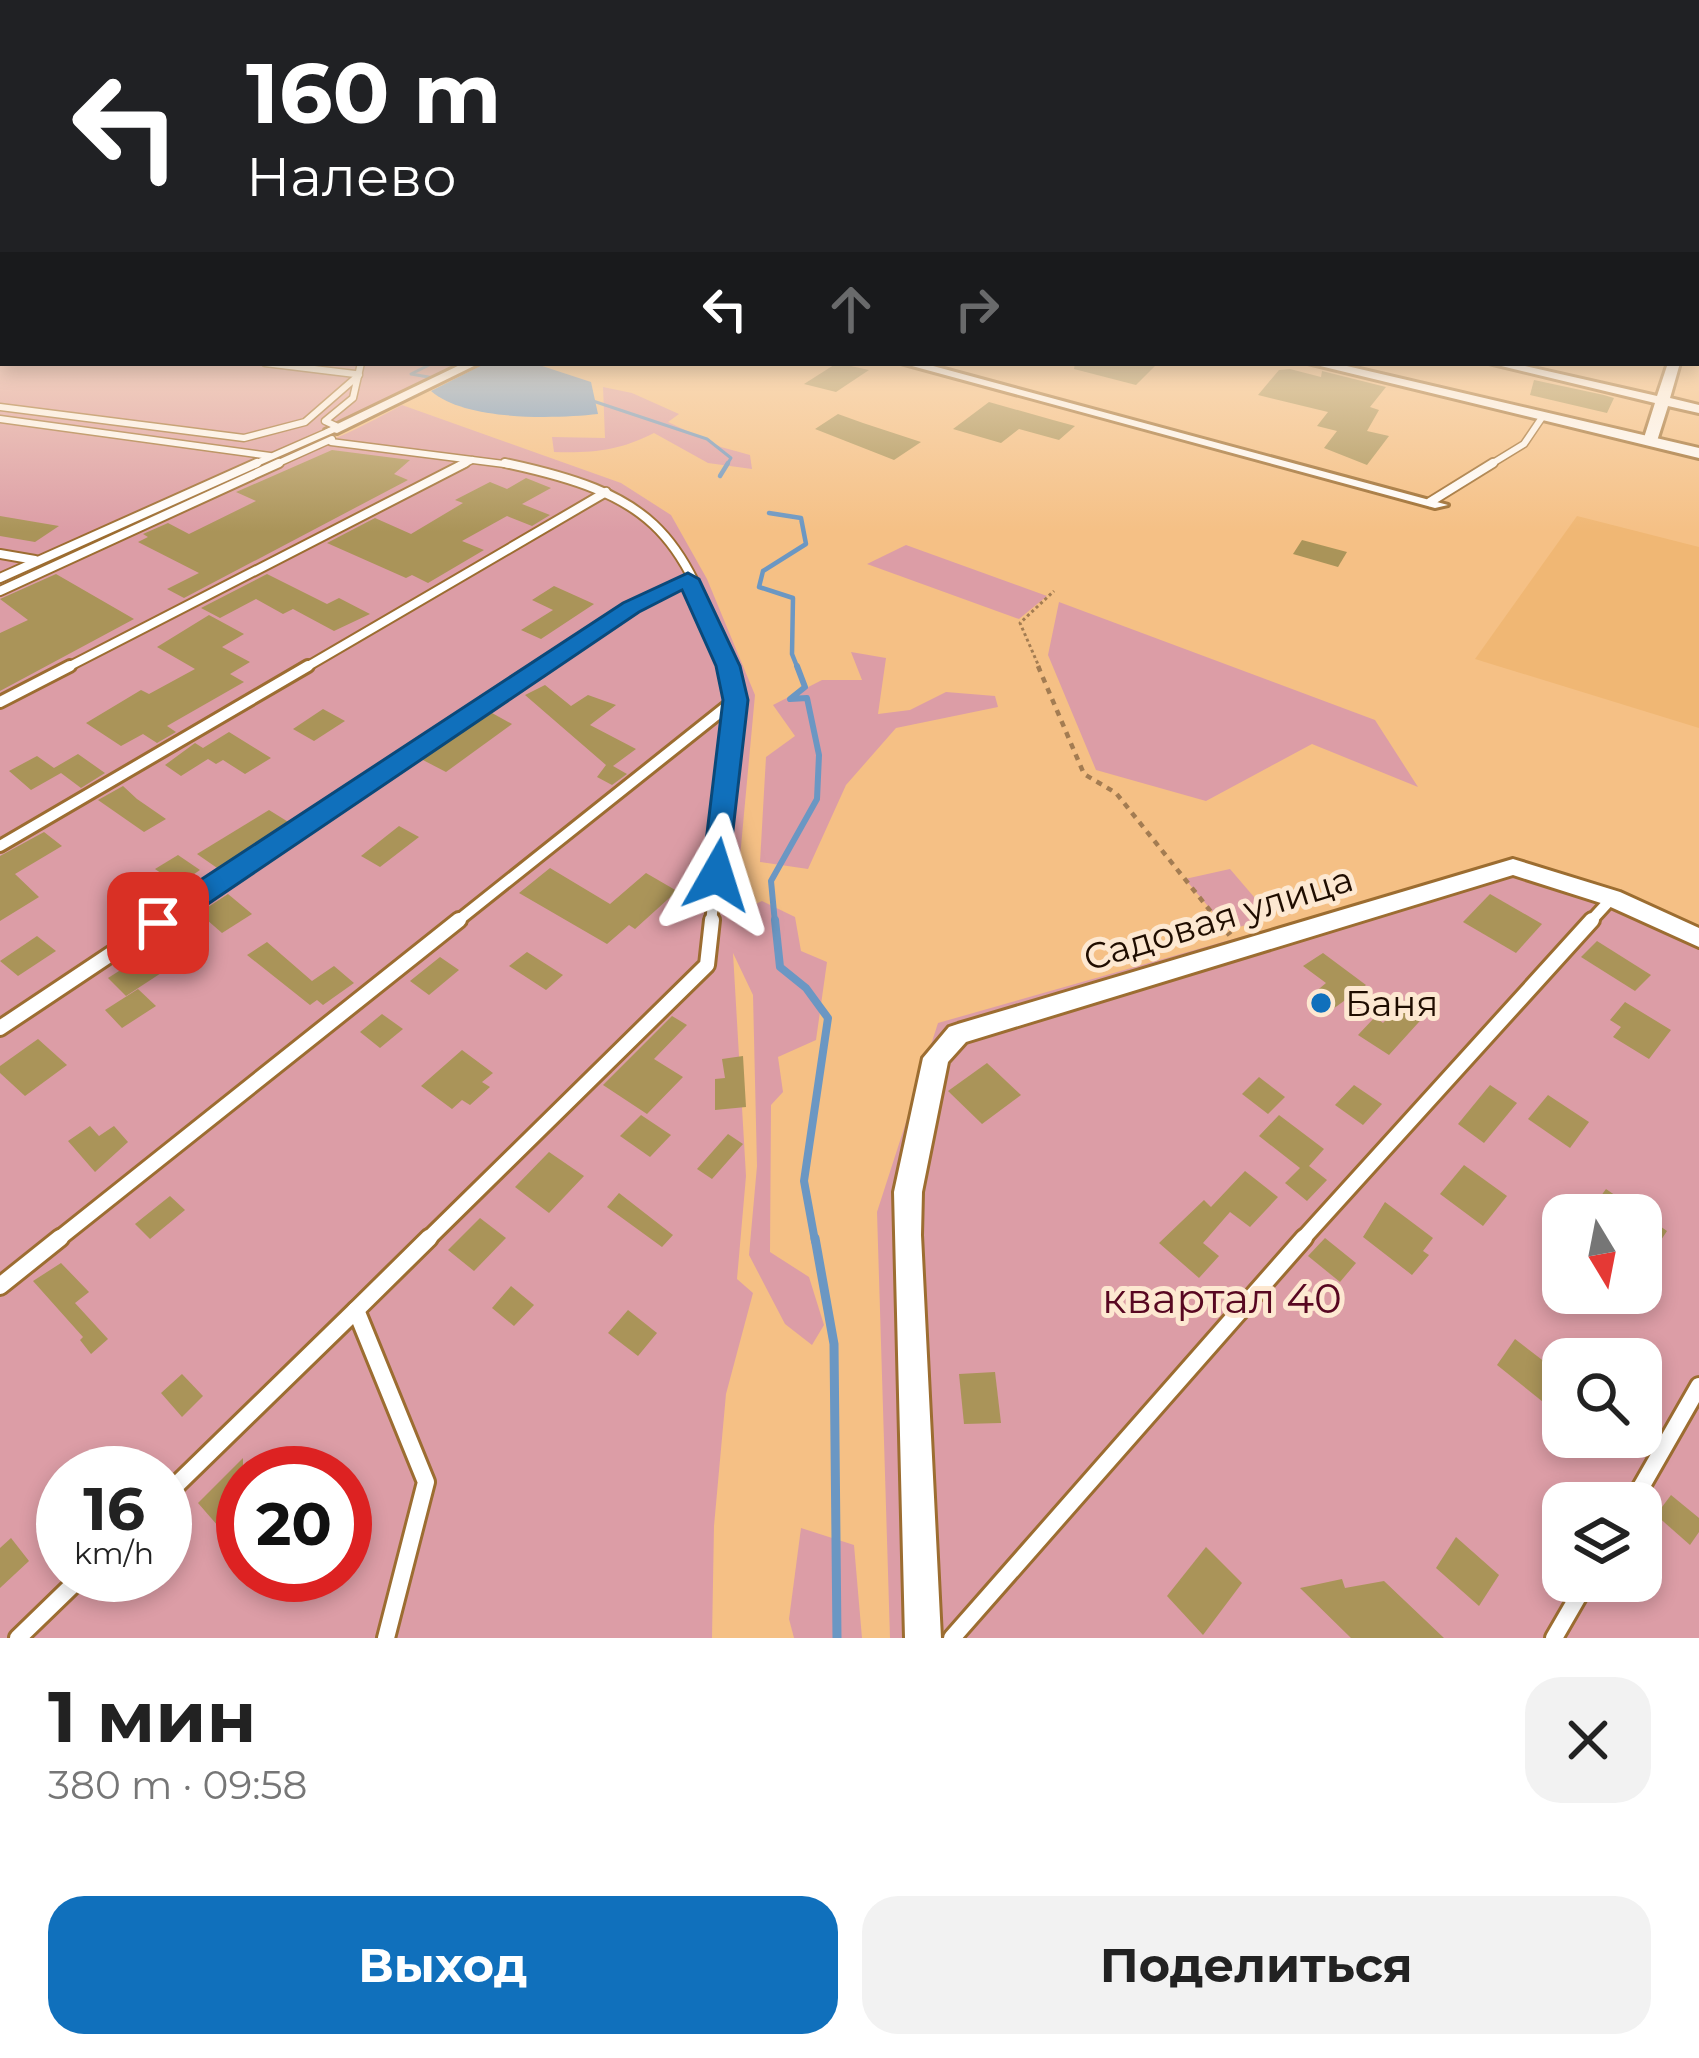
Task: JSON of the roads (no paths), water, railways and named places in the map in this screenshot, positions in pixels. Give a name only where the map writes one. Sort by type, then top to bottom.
[{"type":"street","points":[[332,430],[439,379]]},
{"type":"street","points":[[969,379],[1435,503]]},
{"type":"street","points":[[1386,379],[1699,453]]},
{"type":"street","points":[[1568,379],[1699,409]]},
{"type":"street","points":[[1649,441],[1668,379]]},
{"type":"street","name":"Садовая улица","points":[[923,1638],[908,1192],[936,1058],[946,1043],[958,1034],[1513,867],[1612,898]]},
{"type":"street","points":[[1612,898],[1699,938]]},
{"type":"lane","points":[[0,407],[232,439],[254,437],[313,417],[348,379]]},
{"type":"lane","points":[[0,591],[332,430],[359,392],[358,379]]},
{"type":"lane","points":[[1435,503],[1524,444],[1543,416]]},
{"type":"lane","points":[[192,1470],[706,964],[735,700],[728,666],[671,541],[656,521],[569,476],[332,430],[313,417]]},
{"type":"lane","points":[[0,419],[273,456]]},
{"type":"lane","points":[[0,578],[332,430]]},
{"type":"lane","points":[[0,702],[472,460]]},
{"type":"lane","points":[[0,846],[606,492]]},
{"type":"lane","points":[[0,554],[39,560]]},
{"type":"lane","points":[[0,1028],[631,608],[688,579]]},
{"type":"lane","points":[[0,1286],[735,700]]},
{"type":"lane","points":[[952,1638],[1348,1188],[1612,898]]},
{"type":"lane","points":[[356,1310],[426,1482],[386,1638]]},
{"type":"lane","points":[[1644,1482],[1699,1386]]},
{"type":"lane","points":[[18,1638],[55,1602]]},
{"type":"lane","points":[[1554,1638],[1575,1602]]},
{"type":"water","points":[[454,379],[583,379],[591,382],[598,414],[487,413],[446,401],[431,391]]},
{"type":"waterway","points":[[593,401],[707,439],[731,458],[726,466]]},
{"type":"waterway","points":[[720,476],[728,463]]},
{"type":"waterway","points":[[769,513],[801,518],[806,544],[763,571],[759,587],[793,598],[792,654],[798,669]]},
{"type":"waterway","points":[[775,923],[771,881],[817,799],[819,755],[807,698],[790,699],[805,687],[797,666]]},
{"type":"waterway","points":[[775,920],[780,967],[806,988],[828,1018],[804,1181],[815,1241]]},
{"type":"waterway","points":[[815,1238],[834,1344],[837,1638]]},
{"type":"place","name":"Баня","points":[[1321,1003]]},
{"type":"park label","name":"квартал 40","points":[[1222,1298]]}]
